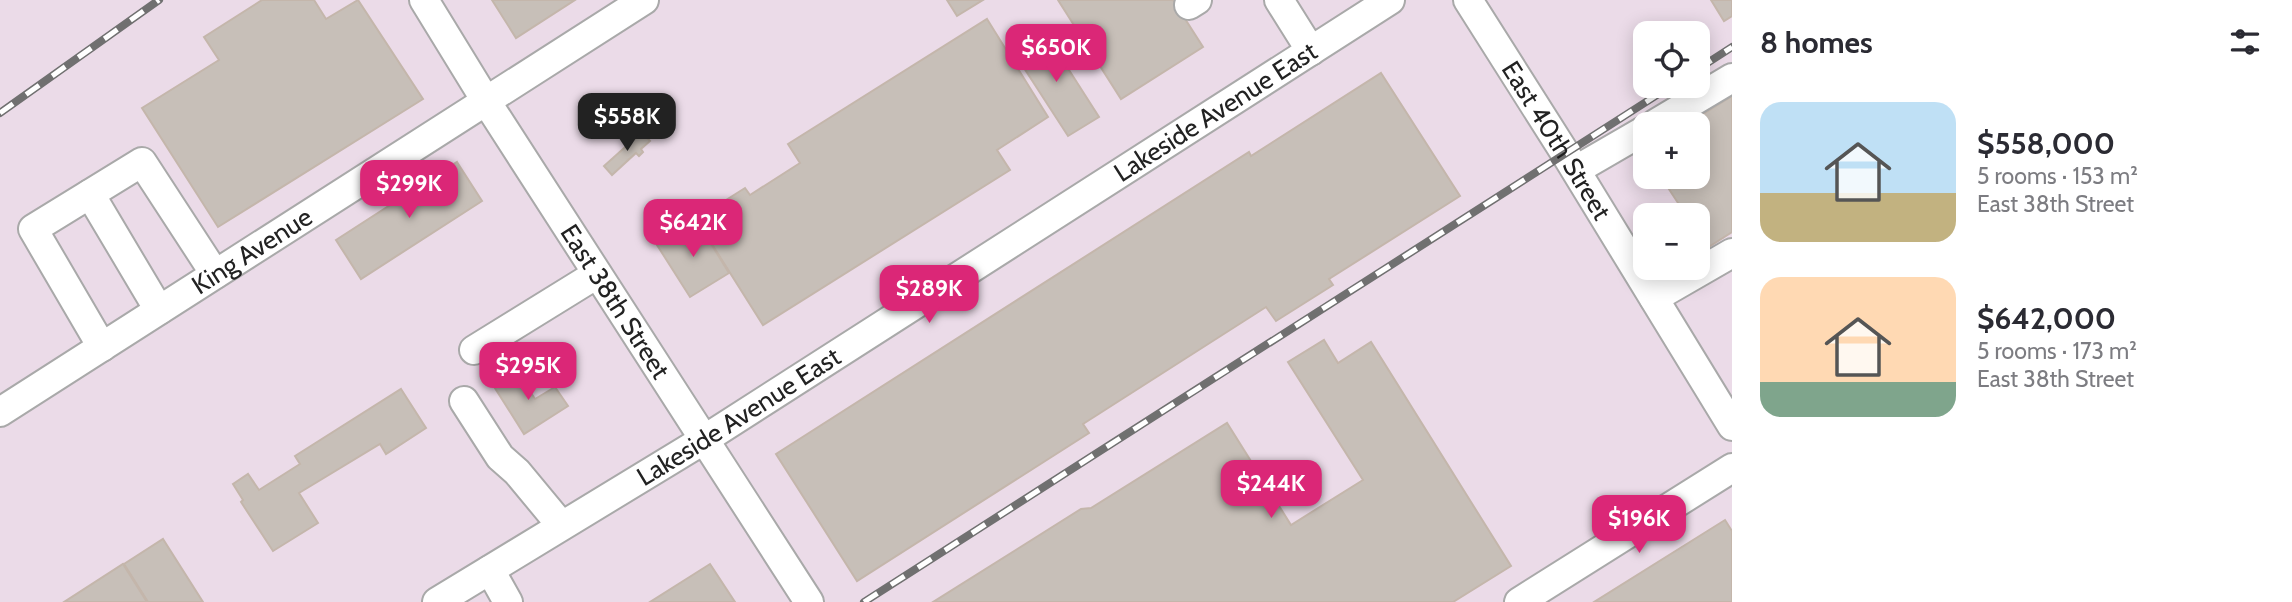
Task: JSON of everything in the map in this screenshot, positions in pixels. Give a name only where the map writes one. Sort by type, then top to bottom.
[{"type":"street","name":"East 38th Street","points":[[424,0],[486,101],[809,602]]},
{"type":"street","name":"King Avenue","points":[[0,412],[644,0]]},
{"type":"street","points":[[1279,0],[1311,51]]},
{"type":"street","name":"Lakeside Avenue East","points":[[437,602],[705,439],[1390,0]]},
{"type":"street","name":"East 40th Street","points":[[1468,0],[1576,170],[1732,426]]},
{"type":"street","points":[[1675,112],[1732,78]]},
{"type":"street","points":[[1576,170],[1633,137]]},
{"type":"street","points":[[102,347],[33,229],[142,162],[215,274]]},
{"type":"street","points":[[90,194],[159,310]]},
{"type":"street","points":[[1654,298],[1732,253]]},
{"type":"street","points":[[474,350],[597,274]]},
{"type":"street","points":[[464,401],[500,457],[517,472],[561,525]]},
{"type":"street","points":[[1519,602],[1732,468]]},
{"type":"street","points":[[490,570],[508,602]]},
{"type":"shaded area","points":[[0,0],[1732,0],[1732,602],[0,602]]},
{"type":"building","points":[[262,0],[314,0],[326,19],[358,0],[423,99],[218,227],[142,108],[219,60],[204,37]]},
{"type":"building","points":[[492,0],[575,0],[516,38]]},
{"type":"building","points":[[947,0],[983,0],[957,16]]},
{"type":"building","points":[[1058,0],[1173,0],[1203,47],[1121,99]]},
{"type":"building","points":[[1711,0],[1732,0],[1732,16],[1724,21]]},
{"type":"building","points":[[987,19],[1048,117],[997,150],[1010,170],[763,325],[696,219],[745,188],[750,195],[800,163],[788,144]]},
{"type":"building","points":[[1044,31],[1099,117],[1068,136],[1013,51]]},
{"type":"building","points":[[1381,73],[1460,196],[1329,279],[1333,285],[1276,321],[1266,307],[1083,424],[1089,433],[857,581],[776,454],[1249,152],[1251,156]]},
{"type":"building","points":[[1732,96],[1732,232],[1710,246],[1710,203],[1678,203],[1669,189],[1710,189],[1710,112],[1706,112]]},
{"type":"building","points":[[642,132],[650,141],[641,149],[643,152],[639,156],[636,153],[612,175],[604,166]]},
{"type":"building","points":[[457,162],[482,201],[361,279],[336,240]]},
{"type":"building","points":[[697,221],[729,273],[690,297],[657,245]]},
{"type":"building","points":[[1324,340],[1338,363],[1371,342],[1511,566],[1453,602],[933,602],[1081,509],[1091,508],[1227,423],[1291,525],[1363,480],[1288,362]]},
{"type":"building","points":[[516,370],[535,399],[555,387],[568,406],[524,434],[493,385]]},
{"type":"building","points":[[401,389],[426,428],[386,454],[380,444],[299,493],[318,523],[273,551],[241,502],[243,500],[233,484],[248,474],[259,490],[300,464],[295,456]]},
{"type":"building","points":[[1725,520],[1732,531],[1732,602],[1594,602]]},
{"type":"building","points":[[163,539],[203,602],[148,602],[124,564]]},
{"type":"building","points":[[123,564],[147,602],[64,602]]},
{"type":"building","points":[[710,564],[735,602],[650,602]]},
{"type":"railway","points":[[0,113],[159,0]]},
{"type":"railway","points":[[1710,61],[1732,47]]},
{"type":"railway","points":[[864,602],[1652,98]]}]
